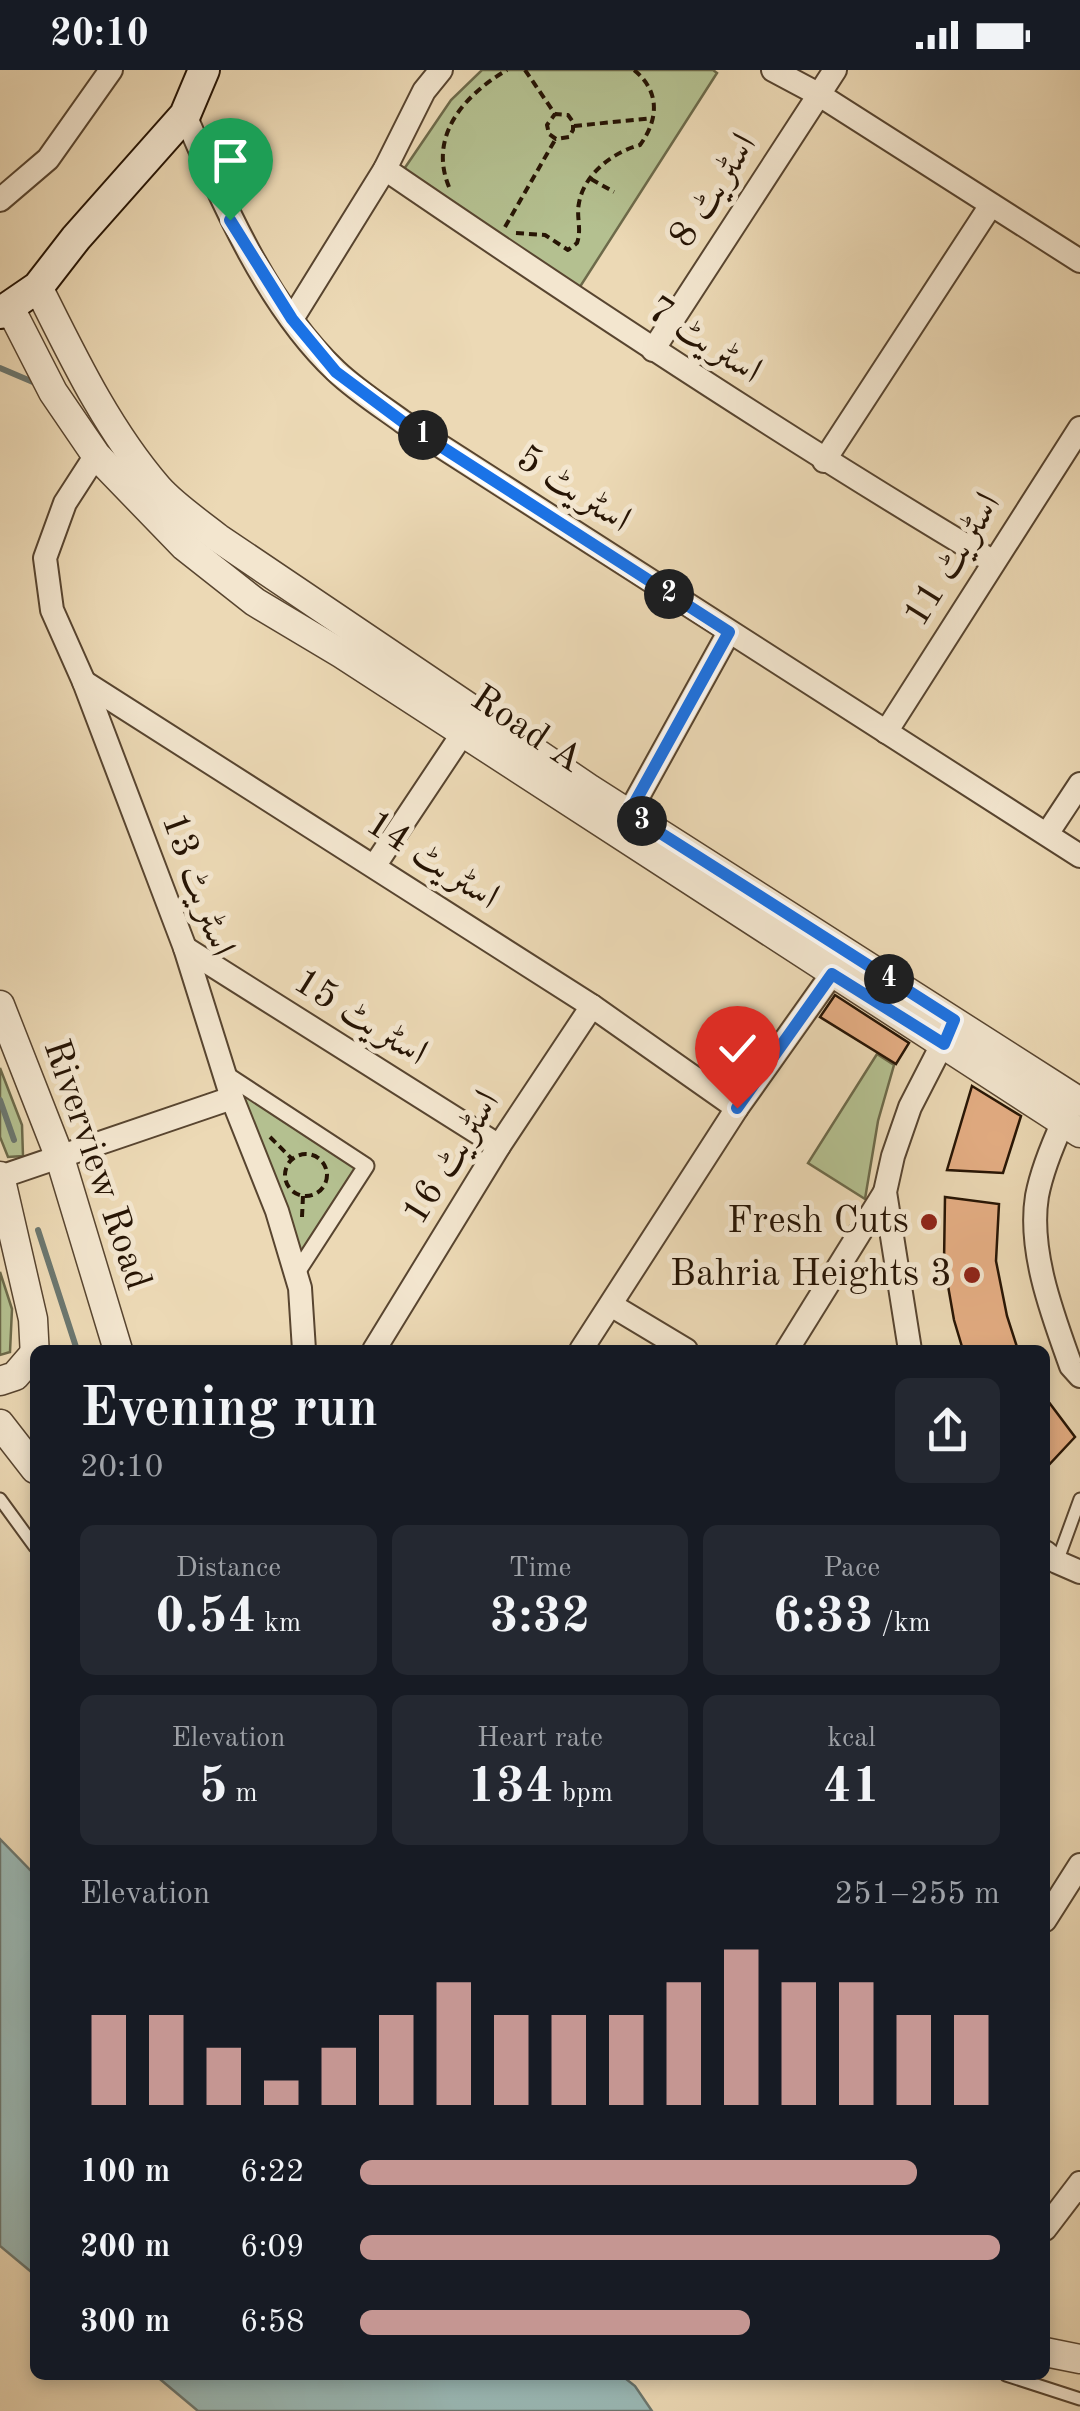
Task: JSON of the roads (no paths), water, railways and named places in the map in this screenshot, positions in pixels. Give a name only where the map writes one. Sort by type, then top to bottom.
[{"type":"main road","points":[[5,311],[38,288],[76,238],[185,115],[204,70]]},
{"type":"street","points":[[0,200],[48,159],[111,70]]},
{"type":"street","points":[[292,319],[385,170],[424,90],[442,70]]},
{"type":"street","points":[[773,70],[818,94],[1080,261]]},
{"type":"street","name":"اسٹریٹ 8","points":[[653,350],[834,70]]},
{"type":"street","name":"اسٹریٹ 5","points":[[185,115],[230,220],[292,319],[336,372],[403,422],[1080,856]]},
{"type":"street","name":"اسٹریٹ 7","points":[[385,170],[824,461],[992,561]]},
{"type":"street","points":[[824,461],[991,205]]},
{"type":"street","name":"Road A","points":[[38,288],[120,439],[160,491],[218,538],[629,813],[1074,1119]]},
{"type":"street","name":"Road A","points":[[5,311],[96,456],[184,546],[255,602],[832,974],[949,1032]]},
{"type":"street","name":"اسٹریٹ 11","points":[[886,732],[1080,428]]},
{"type":"street","name":"اسٹریٹ 13","points":[[96,456],[65,503],[45,558],[52,610],[84,682],[185,948],[232,1098],[278,1211],[300,1288],[304,1345]]},
{"type":"street","points":[[629,813],[729,632]]},
{"type":"street","name":"اسٹریٹ 14","points":[[84,682],[592,1006],[737,1108]]},
{"type":"street","points":[[375,865],[463,733]]},
{"type":"street","points":[[1048,834],[1080,784]]},
{"type":"street","name":"اسٹریٹ 15","points":[[185,948],[499,1146]]},
{"type":"street","points":[[585,1345],[737,1108],[832,974]]},
{"type":"street","name":"Riverview Road","points":[[0,1005],[60,1158],[116,1345]]},
{"type":"street","name":"اسٹریٹ 16","points":[[377,1345],[499,1146],[592,1006]]},
{"type":"street","points":[[909,1345],[886,1192],[893,1156],[910,1107],[949,1032]]},
{"type":"street","points":[[224,1073],[366,1166],[296,1274]]},
{"type":"street","points":[[34,1345],[34,1319],[0,1177],[232,1098]]},
{"type":"street","points":[[1074,1119],[1045,1163],[1036,1201],[1040,1264],[1071,1366],[1080,1376]]},
{"type":"street","points":[[791,1345],[886,1192]]},
{"type":"street","points":[[611,1305],[678,1345]]},
{"type":"street","points":[[0,1381],[14,1376],[30,1359]]},
{"type":"street","points":[[0,1424],[30,1460]]},
{"type":"street","points":[[1050,1565],[1080,1572]]},
{"type":"street","points":[[1050,1912],[1080,1865]]},
{"type":"street","points":[[1050,2223],[1080,2184]]},
{"type":"street","points":[[1050,2353],[1080,2359]]},
{"type":"lane","points":[[0,1499],[30,1540]]},
{"type":"lane","points":[[1050,1563],[1080,1499]]},
{"type":"lane","points":[[1021,2380],[1080,2399]]},
{"type":"water","points":[[0,1839],[30,1870],[30,2271],[0,2246]]},
{"type":"water","points":[[161,2380],[627,2380],[652,2411],[198,2411]]},
{"type":"waterway","points":[[0,368],[40,385]]},
{"type":"waterway","points":[[0,1100],[14,1140]]},
{"type":"waterway","points":[[38,1230],[75,1345]]},
{"type":"place","name":"Fresh Cuts","points":[[929,1222]]},
{"type":"place","name":"Bahria Heights 3","points":[[972,1275]]}]
